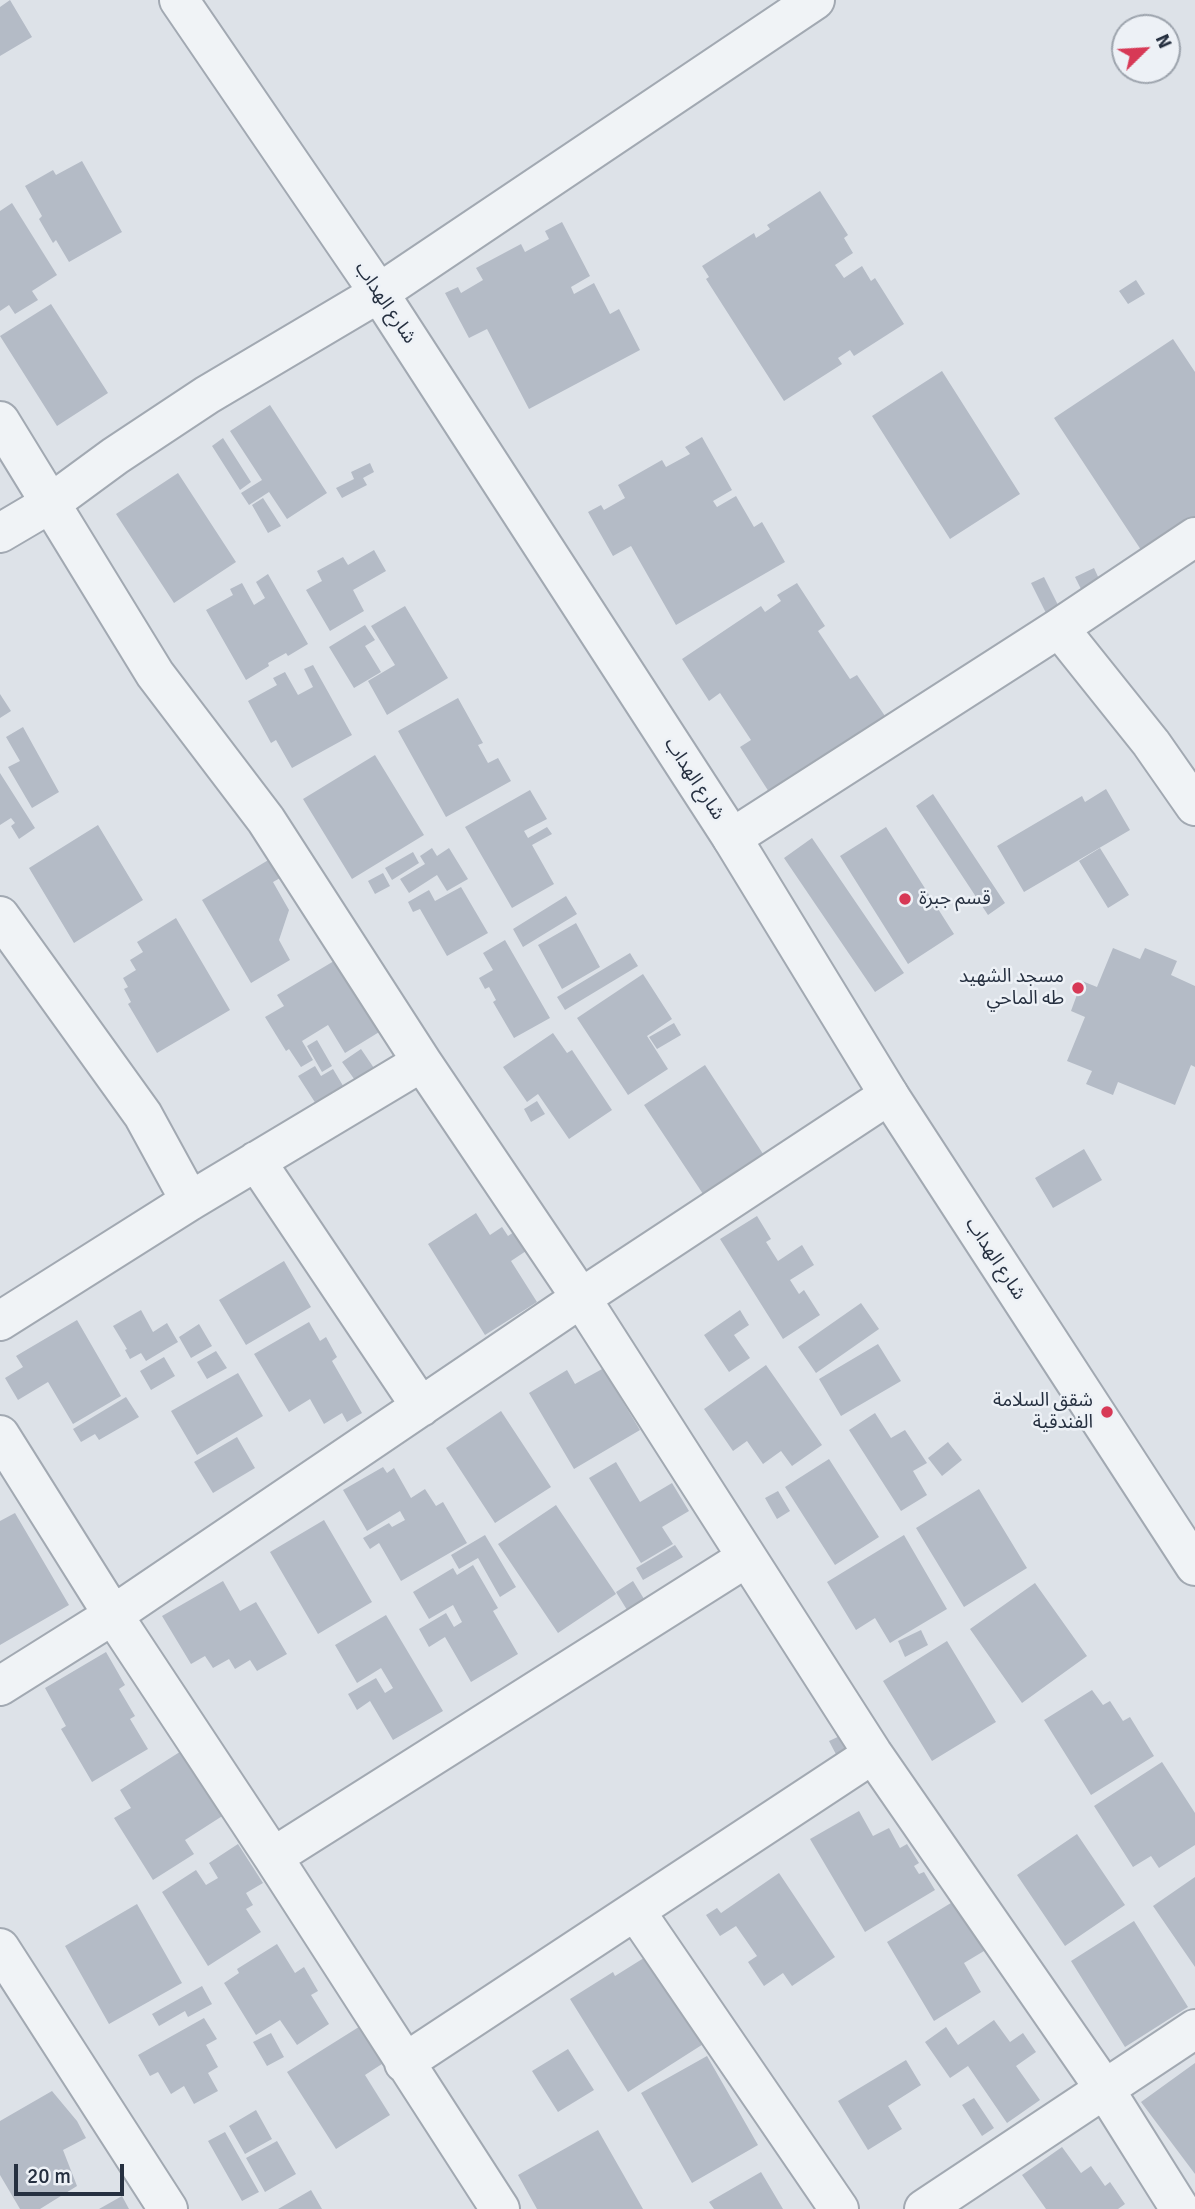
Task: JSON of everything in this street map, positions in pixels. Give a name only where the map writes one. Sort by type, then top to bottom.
[{"type":"street","name":"شارع الهداب","points":[[179,0],[379,293],[732,838],[890,1096],[1195,1566]]},
{"type":"street","points":[[0,533],[51,503],[115,456],[207,395],[379,293],[815,0]]},
{"type":"street","points":[[0,421],[156,674],[266,820],[422,1062],[581,1298],[873,1754],[1104,2088],[1180,2209]]},
{"type":"street","points":[[732,838],[1059,628],[1195,537]]},
{"type":"street","points":[[1059,628],[1151,743],[1195,806]]},
{"type":"street","points":[[0,916],[143,1115],[190,1201]]},
{"type":"street","points":[[0,1321],[190,1201],[422,1062]]},
{"type":"street","points":[[0,1686],[113,1615],[581,1298],[890,1096]]},
{"type":"street","points":[[256,1161],[421,1407]]},
{"type":"street","points":[[0,1435],[113,1615],[500,2209]]},
{"type":"street","points":[[273,1857],[746,1558]]},
{"type":"street","points":[[404,2063],[873,1754]]},
{"type":"street","points":[[636,1912],[839,2209]]},
{"type":"street","points":[[0,1948],[168,2209]]},
{"type":"street","points":[[924,2209],[1195,2029]]},
{"type":"building","points":[[10,0],[32,37],[0,56],[0,7]]},
{"type":"building","points":[[82,161],[122,232],[69,262],[56,240],[53,243],[39,219],[42,216],[25,186],[53,170],[56,175]]},
{"type":"building","points":[[820,191],[848,235],[844,238],[853,253],[835,265],[844,278],[862,266],[871,281],[875,278],[904,324],[854,356],[850,350],[838,358],[842,364],[784,401],[706,279],[709,277],[702,266],[754,233],[756,238],[770,229],[767,225]]},
{"type":"building","points":[[12,203],[57,275],[32,291],[38,300],[15,314],[9,305],[0,311],[0,211]]},
{"type":"building","points":[[562,222],[590,276],[571,287],[574,294],[594,283],[610,314],[619,309],[640,350],[529,409],[487,329],[469,338],[445,293],[458,287],[461,293],[483,280],[476,268],[521,244],[525,252],[549,239],[545,231]]},
{"type":"building","points":[[1136,280],[1145,294],[1128,304],[1119,291]]},
{"type":"building","points":[[51,304],[108,393],[57,426],[0,336]]},
{"type":"building","points":[[1173,339],[1195,372],[1195,518],[1143,553],[1054,418]]},
{"type":"building","points":[[942,371],[1020,494],[950,539],[872,416]]},
{"type":"building","points":[[270,405],[327,493],[287,519],[269,492],[249,505],[241,493],[262,480],[230,431]]},
{"type":"building","points":[[702,437],[732,490],[713,501],[717,507],[736,496],[754,527],[762,522],[785,562],[676,625],[631,546],[613,556],[588,512],[601,505],[604,510],[625,498],[618,485],[662,460],[666,467],[690,454],[685,447]]},
{"type":"building","points":[[223,438],[251,482],[240,490],[212,446]]},
{"type":"building","points":[[370,463],[374,472],[363,478],[367,485],[342,498],[336,488],[354,479],[351,472]]},
{"type":"building","points":[[178,473],[236,562],[174,603],[116,514]]},
{"type":"building","points":[[263,498],[281,526],[268,533],[252,505]]},
{"type":"building","points":[[374,550],[386,571],[353,590],[364,611],[330,631],[306,590],[322,581],[317,571],[343,557],[348,565]]},
{"type":"building","points":[[1094,568],[1100,581],[1081,589],[1075,577]]},
{"type":"building","points":[[268,574],[308,644],[288,656],[286,653],[268,663],[269,666],[246,680],[206,610],[233,595],[230,589],[242,583],[254,605],[265,598],[256,582]]},
{"type":"building","points":[[1044,577],[1059,607],[1046,613],[1031,583]]},
{"type":"building","points":[[797,583],[825,626],[818,631],[850,679],[857,675],[885,716],[769,792],[740,747],[751,740],[720,693],[709,701],[682,659],[761,606],[765,612],[781,601],[777,595]]},
{"type":"building","points":[[405,606],[448,678],[387,715],[368,681],[395,665],[371,626]]},
{"type":"building","points":[[365,625],[375,640],[365,646],[381,672],[354,688],[329,647]]},
{"type":"building","points":[[313,665],[352,735],[292,768],[276,740],[271,743],[248,701],[277,685],[273,678],[285,672],[298,695],[313,687],[304,669]]},
{"type":"building","points":[[0,694],[11,711],[0,718]]},
{"type":"building","points":[[458,698],[483,743],[478,745],[488,763],[498,758],[511,781],[446,817],[398,731]]},
{"type":"building","points":[[23,727],[59,792],[32,808],[8,767],[20,761],[6,737]]},
{"type":"building","points":[[375,755],[424,835],[352,879],[303,799]]},
{"type":"building","points":[[0,773],[35,828],[19,839],[11,826],[15,823],[11,818],[0,825]]},
{"type":"building","points":[[1106,789],[1130,830],[1024,892],[997,846],[1082,796],[1085,802]]},
{"type":"building","points":[[530,790],[547,819],[524,831],[528,838],[547,827],[552,834],[532,845],[554,884],[512,908],[465,827]]},
{"type":"building","points":[[933,794],[1005,903],[988,915],[916,806]]},
{"type":"building","points":[[98,825],[143,900],[74,943],[29,868]]},
{"type":"building","points":[[886,827],[954,934],[908,964],[840,856]]},
{"type":"building","points":[[812,838],[904,973],[875,992],[784,858]]},
{"type":"building","points":[[432,848],[437,856],[449,848],[468,879],[447,891],[437,875],[409,893],[400,879],[425,864],[420,856]]},
{"type":"building","points":[[1100,848],[1129,895],[1108,908],[1079,861]]},
{"type":"building","points":[[413,852],[419,863],[392,880],[385,868]]},
{"type":"building","points":[[280,853],[291,872],[273,882],[289,910],[279,940],[290,960],[251,983],[202,900]]},
{"type":"building","points":[[383,873],[390,886],[375,894],[368,881]]},
{"type":"building","points":[[461,887],[488,933],[447,956],[420,909],[413,912],[408,902],[429,890],[435,901]]},
{"type":"building","points":[[566,896],[577,914],[523,947],[513,929]]},
{"type":"building","points":[[176,918],[230,1010],[157,1053],[128,1004],[131,1002],[124,989],[128,987],[123,978],[136,970],[130,960],[143,952],[137,942]]},
{"type":"building","points":[[576,923],[600,967],[562,989],[538,945]]},
{"type":"building","points":[[505,940],[550,1018],[514,1038],[493,1002],[496,1000],[489,987],[485,989],[479,978],[493,970],[483,953]]},
{"type":"building","points":[[1113,948],[1140,959],[1145,948],[1177,961],[1171,975],[1195,986],[1195,1067],[1191,1065],[1175,1105],[1118,1082],[1113,1095],[1086,1084],[1092,1071],[1067,1061],[1085,1017],[1071,1011],[1082,981],[1097,987]]},
{"type":"building","points":[[630,953],[638,966],[565,1010],[557,997]]},
{"type":"building","points":[[339,958],[389,1026],[345,1053],[328,1025],[302,1041],[313,1060],[301,1067],[289,1049],[286,1051],[265,1017],[284,1006],[277,995]]},
{"type":"building","points":[[643,974],[672,1019],[647,1036],[668,1069],[628,1095],[577,1018]]},
{"type":"building","points":[[674,1023],[681,1035],[657,1049],[649,1037]]},
{"type":"building","points":[[553,1033],[567,1053],[572,1050],[612,1110],[569,1139],[538,1094],[527,1102],[503,1067]]},
{"type":"building","points":[[317,1040],[332,1066],[322,1072],[307,1046]]},
{"type":"building","points":[[361,1049],[376,1071],[357,1083],[342,1062]]},
{"type":"building","points":[[705,1065],[767,1160],[707,1200],[644,1105]]},
{"type":"building","points":[[315,1066],[321,1076],[333,1069],[345,1089],[318,1107],[298,1076]]},
{"type":"building","points":[[537,1101],[545,1114],[531,1122],[524,1109]]},
{"type":"building","points":[[1084,1149],[1102,1180],[1053,1208],[1035,1178]]},
{"type":"building","points":[[476,1213],[490,1235],[502,1227],[508,1236],[514,1232],[526,1251],[511,1261],[537,1302],[485,1335],[428,1244]]},
{"type":"building","points":[[757,1216],[771,1239],[766,1242],[778,1261],[802,1245],[814,1265],[790,1280],[799,1294],[804,1290],[820,1315],[783,1339],[720,1239]]},
{"type":"building","points":[[284,1261],[311,1307],[246,1345],[219,1300]]},
{"type":"building","points":[[861,1303],[879,1329],[816,1373],[798,1347]]},
{"type":"building","points":[[141,1310],[153,1332],[167,1323],[178,1342],[146,1361],[141,1353],[130,1359],[113,1326]]},
{"type":"building","points":[[740,1310],[749,1325],[734,1335],[750,1358],[729,1372],[704,1335]]},
{"type":"building","points":[[77,1320],[121,1396],[73,1424],[48,1382],[18,1400],[5,1378],[23,1367],[16,1356]]},
{"type":"building","points":[[309,1322],[320,1341],[326,1337],[337,1357],[332,1361],[362,1413],[347,1422],[342,1413],[324,1424],[310,1399],[289,1412],[254,1354]]},
{"type":"building","points":[[199,1324],[212,1346],[191,1358],[179,1337]]},
{"type":"building","points":[[878,1344],[901,1381],[841,1416],[819,1379]]},
{"type":"building","points":[[216,1351],[227,1368],[207,1379],[197,1362]]},
{"type":"building","points":[[164,1357],[175,1376],[151,1390],[140,1371]]},
{"type":"building","points":[[613,1363],[624,1383],[615,1389],[640,1430],[574,1469],[529,1393],[567,1370],[575,1384]]},
{"type":"building","points":[[766,1365],[822,1445],[792,1466],[781,1451],[763,1464],[747,1441],[733,1451],[704,1409]]},
{"type":"building","points":[[238,1373],[263,1416],[197,1455],[171,1411]]},
{"type":"building","points":[[126,1397],[139,1417],[99,1440],[95,1434],[81,1442],[73,1429]]},
{"type":"building","points":[[501,1411],[551,1487],[495,1523],[446,1448]]},
{"type":"building","points":[[875,1413],[891,1438],[905,1430],[927,1463],[913,1471],[927,1495],[901,1511],[849,1430]]},
{"type":"building","points":[[237,1437],[255,1468],[213,1493],[194,1462]]},
{"type":"building","points":[[948,1442],[962,1460],[942,1476],[928,1458]]},
{"type":"building","points":[[829,1459],[879,1537],[835,1565],[785,1487]]},
{"type":"building","points":[[616,1462],[640,1502],[672,1483],[689,1511],[662,1527],[673,1544],[641,1563],[589,1478]]},
{"type":"building","points":[[383,1467],[387,1473],[394,1468],[411,1498],[425,1489],[436,1506],[443,1502],[467,1543],[401,1581],[379,1543],[370,1549],[363,1538],[389,1523],[392,1527],[405,1520],[400,1511],[367,1531],[343,1490]]},
{"type":"building","points":[[979,1489],[1027,1568],[964,1607],[916,1528]]},
{"type":"building","points":[[778,1491],[790,1511],[777,1519],[765,1498]]},
{"type":"building","points":[[556,1505],[616,1594],[558,1633],[498,1544]]},
{"type":"building","points":[[15,1513],[69,1605],[0,1645],[0,1521]]},
{"type":"building","points":[[324,1520],[372,1602],[318,1634],[270,1552]]},
{"type":"building","points":[[485,1535],[516,1587],[500,1597],[478,1558],[459,1569],[451,1555]]},
{"type":"building","points":[[904,1535],[947,1609],[890,1643],[875,1618],[856,1630],[827,1582]]},
{"type":"building","points":[[675,1545],[683,1557],[643,1580],[636,1568]]},
{"type":"building","points":[[473,1565],[498,1608],[493,1611],[518,1654],[471,1682],[445,1637],[429,1647],[419,1629],[446,1613],[454,1627],[462,1622],[453,1605],[429,1619],[413,1592],[453,1568],[457,1575]]},
{"type":"building","points":[[223,1581],[240,1611],[256,1602],[287,1654],[257,1671],[250,1660],[235,1669],[229,1659],[213,1668],[205,1656],[191,1664],[162,1616]]},
{"type":"building","points":[[633,1581],[649,1607],[632,1618],[616,1592]]},
{"type":"building","points":[[1035,1583],[1087,1656],[1022,1703],[970,1629]]},
{"type":"building","points":[[386,1615],[443,1711],[393,1740],[370,1701],[357,1710],[348,1694],[376,1678],[385,1693],[393,1688],[381,1668],[357,1683],[335,1645]]},
{"type":"building","points":[[921,1630],[928,1645],[905,1657],[898,1641]]},
{"type":"building","points":[[947,1641],[996,1722],[932,1761],[883,1681]]},
{"type":"building","points":[[106,1652],[125,1685],[119,1689],[135,1716],[130,1719],[148,1749],[92,1782],[61,1729],[66,1726],[45,1688]]},
{"type":"building","points":[[1092,1690],[1103,1705],[1110,1701],[1123,1721],[1130,1717],[1154,1756],[1091,1795],[1044,1720]]},
{"type":"building","points":[[842,1735],[851,1751],[838,1758],[829,1741]]},
{"type":"building","points":[[186,1748],[227,1813],[185,1840],[194,1854],[153,1880],[114,1818],[131,1808],[120,1790]]},
{"type":"building","points":[[1162,1762],[1195,1813],[1195,1845],[1159,1868],[1151,1856],[1133,1867],[1094,1806]]},
{"type":"building","points":[[859,1811],[873,1836],[889,1828],[900,1848],[907,1844],[919,1863],[914,1866],[919,1874],[924,1872],[935,1890],[865,1932],[810,1839]]},
{"type":"building","points":[[1077,1834],[1125,1905],[1065,1946],[1017,1875]]},
{"type":"building","points":[[238,1844],[263,1883],[246,1893],[253,1905],[246,1909],[261,1932],[208,1966],[162,1892],[196,1870],[206,1885],[218,1878],[209,1863]]},
{"type":"building","points":[[779,1873],[835,1957],[792,1986],[783,1973],[764,1986],[748,1962],[757,1956],[736,1926],[720,1936],[706,1915],[717,1908],[721,1913]]},
{"type":"building","points":[[1195,1877],[1195,1967],[1153,1906]]},
{"type":"building","points":[[964,1895],[994,1945],[964,1963],[981,1992],[934,2021],[887,1942]]},
{"type":"building","points":[[137,1904],[182,1983],[109,2024],[65,1946]]},
{"type":"building","points":[[1134,1921],[1188,2007],[1125,2047],[1071,1961]]},
{"type":"building","points":[[277,1944],[295,1973],[304,1967],[318,1991],[311,1995],[329,2024],[297,2045],[280,2020],[256,2035],[224,1983],[239,1973],[237,1969]]},
{"type":"building","points":[[647,1956],[708,2041],[628,2092],[570,1999],[613,1972],[615,1976]]},
{"type":"building","points":[[202,1986],[212,2004],[188,2017],[185,2011],[159,2026],[152,2014]]},
{"type":"building","points":[[204,2018],[217,2039],[206,2045],[218,2067],[208,2073],[218,2091],[194,2104],[184,2086],[171,2094],[158,2072],[150,2076],[138,2055]]},
{"type":"building","points":[[994,2020],[1010,2042],[1023,2033],[1036,2052],[1016,2066],[1040,2100],[1007,2123],[968,2066],[950,2078],[925,2042],[946,2027],[958,2045]]},
{"type":"building","points":[[362,2025],[385,2062],[365,2075],[390,2115],[336,2149],[287,2072]]},
{"type":"building","points":[[271,2033],[284,2057],[267,2066],[253,2042]]},
{"type":"building","points":[[568,2049],[594,2090],[558,2112],[532,2071]]},
{"type":"building","points":[[707,2056],[758,2145],[692,2183],[641,2093]]},
{"type":"building","points":[[906,2060],[921,2085],[888,2106],[902,2129],[868,2150],[838,2101]]},
{"type":"building","points":[[1195,2063],[1195,2174],[1141,2102]]},
{"type":"building","points":[[52,2091],[77,2121],[86,2138],[63,2150],[77,2186],[40,2209],[20,2209],[0,2175],[0,2121]]},
{"type":"building","points":[[974,2098],[994,2128],[982,2136],[962,2105]]},
{"type":"building","points":[[256,2110],[272,2139],[245,2154],[229,2126]]},
{"type":"building","points":[[598,2130],[643,2209],[537,2209],[518,2175]]},
{"type":"building","points":[[225,2132],[259,2192],[242,2201],[208,2141]]},
{"type":"building","points":[[277,2141],[296,2174],[265,2192],[246,2158]]},
{"type":"building","points":[[1062,2147],[1081,2173],[1091,2166],[1105,2186],[1110,2182],[1125,2204],[1118,2209],[1046,2209],[1022,2175]]},
{"type":"building","points":[[761,2172],[783,2209],[714,2209],[709,2202]]},
{"type":"building","points":[[311,2190],[322,2209],[278,2209]]},
{"type":"building","points":[[122,2196],[129,2209],[99,2209]]},
{"type":"place","name":"قسم جبرة","points":[[905,899]]},
{"type":"place","name":"مسجد الشهيد طه الماحي","points":[[1078,988]]},
{"type":"place","name":"شقق السلامة الفندقية","points":[[1107,1412]]}]
